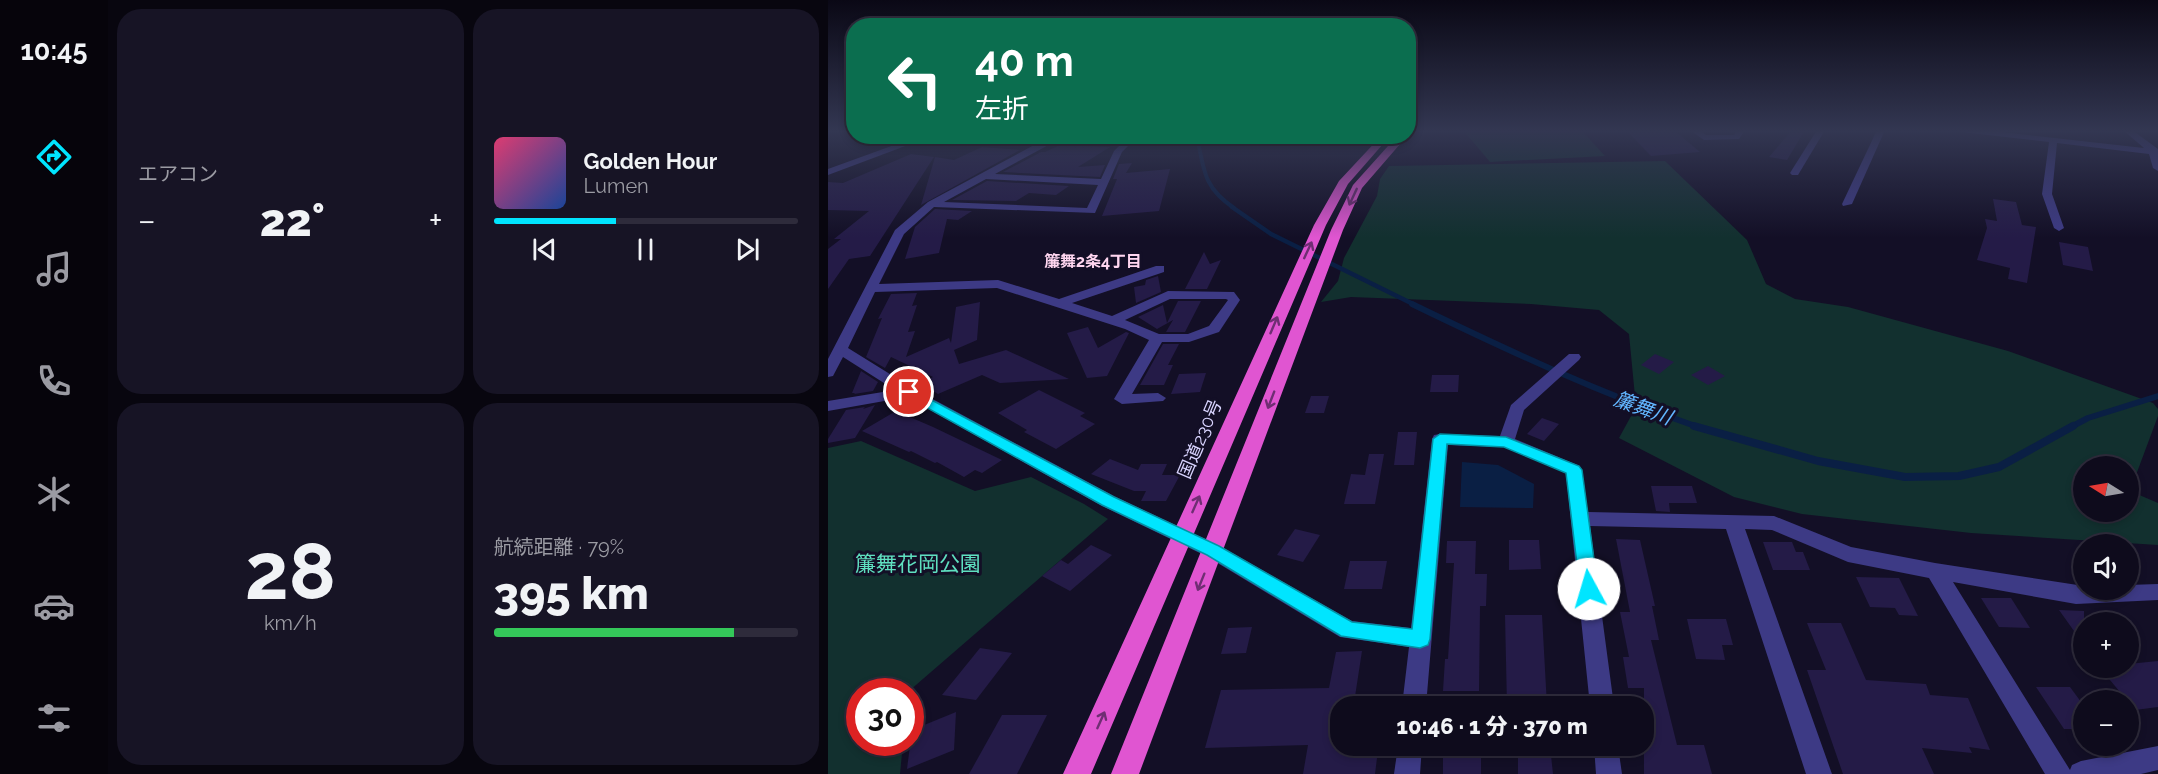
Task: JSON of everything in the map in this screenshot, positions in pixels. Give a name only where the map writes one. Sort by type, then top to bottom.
[{"type":"highway","name":"国道230号","points":[[1077,774],[1296,276],[1343,183],[1358,166]]},
{"type":"highway","points":[[1125,774],[1314,286],[1357,187],[1375,166]]},
{"type":"street","points":[[828,172],[844,166]]},
{"type":"street","points":[[828,373],[899,232],[932,204],[1002,166]]},
{"type":"street","points":[[932,204],[1091,211],[1111,166]]},
{"type":"street","points":[[1795,173],[1799,166]]},
{"type":"street","points":[[1846,204],[1864,166]]},
{"type":"street","points":[[2050,166],[2047,194],[2059,228]]},
{"type":"street","points":[[984,176],[1104,182]]},
{"type":"street","points":[[1057,304],[1160,269]]},
{"type":"street","points":[[872,288],[998,284],[1157,338],[1189,338],[1214,329],[1234,300],[1230,295],[1168,296],[1112,321]]},
{"type":"street","points":[[1157,338],[1122,399],[1158,398]]},
{"type":"street","points":[[841,350],[909,392],[1108,501],[1213,550],[1348,630],[1420,639]]},
{"type":"street","points":[[1506,442],[1517,408],[1574,357]]},
{"type":"street","points":[[828,406],[909,392]]},
{"type":"street","points":[[1415,696],[1440,439],[1506,442],[1574,470],[1601,696]]},
{"type":"street","points":[[1581,519],[1774,523],[1848,554],[1935,571],[2076,595],[2158,592]]},
{"type":"street","points":[[1733,522],[1819,774]]},
{"type":"street","points":[[1935,571],[2059,774]]},
{"type":"street","points":[[1407,774],[1409,756]]},
{"type":"street","points":[[1607,756],[1609,774]]},
{"type":"street","points":[[2080,774],[2158,758]]},
{"type":"green space","points":[[1389,166],[1670,166],[1747,240],[1766,284],[1795,299],[1848,307],[2008,351],[2153,403],[2158,409],[2158,416],[2139,467],[2139,456],[2073,456],[2073,522],[2139,522],[2139,495],[2158,503],[2158,545],[2139,544],[2139,534],[2073,534],[2073,540],[1971,533],[1802,514],[1734,497],[1619,438],[1636,407],[1629,334],[1599,310],[1531,304],[1351,297],[1321,302],[1338,281],[1344,258],[1377,196],[1380,179]]},
{"type":"green space","name":"簾舞花岡公園","points":[[861,441],[975,491],[1031,477],[1108,519],[924,678],[846,678],[846,756],[902,756],[900,774],[828,774],[828,448]]},
{"type":"water","points":[[1462,462],[1498,465],[1534,484],[1533,508],[1460,507]]},
{"type":"building","points":[[883,166],[928,166],[870,256],[849,259],[828,289],[828,249],[841,239],[834,239],[869,211],[828,210],[828,182],[843,183]]},
{"type":"building","points":[[932,166],[991,166],[921,205]]},
{"type":"building","points":[[1014,166],[1105,166],[1100,177],[1003,172]]},
{"type":"building","points":[[1118,166],[1130,166],[1126,173],[1170,169],[1159,211],[1102,216],[1117,179],[1113,179]]},
{"type":"building","points":[[987,181],[1069,186],[1056,195],[1029,193],[1016,201],[952,200]]},
{"type":"building","points":[[1993,199],[2016,202],[2022,225],[2036,227],[2027,283],[2008,279],[2010,268],[1977,260],[1987,228],[1985,219],[1997,221]]},
{"type":"building","points":[[935,209],[972,211],[958,220],[947,219],[939,253],[905,259],[915,227]]},
{"type":"building","points":[[2059,242],[2088,247],[2093,271],[2063,265]]},
{"type":"building","points":[[1204,252],[1210,264],[1221,260],[1207,289],[1185,289]]},
{"type":"building","points":[[1158,276],[1161,292],[1136,303],[1134,287],[1145,285],[1146,280]]},
{"type":"building","points":[[917,293],[912,306],[917,305],[908,332],[915,331],[906,357],[949,338],[951,343],[956,307],[980,302],[977,340],[954,350],[959,364],[1006,350],[1069,379],[1000,383],[982,375],[938,394],[920,383],[933,377],[891,357],[885,368],[866,357],[882,318],[878,319],[891,294]]},
{"type":"building","points":[[1178,301],[1201,301],[1185,332],[1166,332],[1173,320],[1157,329],[1138,317],[1163,305],[1167,323]]},
{"type":"building","points":[[1088,327],[1098,348],[1126,332],[1129,333],[1107,376],[1087,378],[1067,333]]},
{"type":"building","points":[[1163,344],[1179,344],[1168,365],[1173,365],[1164,385],[1140,385]]},
{"type":"building","points":[[1655,354],[1674,362],[1659,374],[1641,365]]},
{"type":"building","points":[[1708,366],[1725,376],[1708,385],[1691,375]]},
{"type":"building","points":[[861,371],[878,382],[873,391],[854,394],[852,393]]},
{"type":"building","points":[[1206,373],[1200,392],[1171,394],[1179,374]]},
{"type":"building","points":[[1432,375],[1459,375],[1458,392],[1430,392]]},
{"type":"building","points":[[1039,390],[1085,413],[1080,416],[1095,424],[1056,449],[1024,432],[1027,430],[998,413]]},
{"type":"building","points":[[1311,396],[1329,396],[1324,413],[1305,413]]},
{"type":"building","points":[[875,405],[855,438],[828,443],[828,439],[846,410],[865,407],[863,409]]},
{"type":"building","points":[[896,411],[1002,460],[982,473],[975,470],[964,477],[937,462],[862,431]]},
{"type":"building","points":[[1542,418],[1559,424],[1544,441],[1527,434]]},
{"type":"building","points":[[1398,432],[1417,432],[1414,465],[1394,465]]},
{"type":"building","points":[[1369,454],[1384,454],[1375,504],[1344,504],[1351,474],[1365,475]]},
{"type":"building","points":[[1110,459],[1138,470],[1141,464],[1167,464],[1162,475],[1180,475],[1166,501],[1141,501],[1146,491],[1134,491],[1091,474]]},
{"type":"building","points":[[1651,486],[1692,486],[1697,503],[1669,503],[1670,512],[1656,511]]},
{"type":"building","points":[[1295,529],[1320,535],[1303,562],[1277,555]]},
{"type":"building","points":[[1616,539],[1640,540],[1655,606],[1652,606],[1659,640],[1651,640],[1677,745],[1704,745],[1712,774],[1644,774],[1644,756],[1654,756],[1654,696],[1644,696],[1644,688],[1628,688],[1623,657],[1629,657],[1620,612],[1630,612]]},
{"type":"building","points":[[1509,540],[1539,540],[1541,569],[1509,570]]},
{"type":"building","points":[[1447,541],[1476,541],[1475,574],[1487,574],[1486,606],[1480,606],[1479,691],[1443,691],[1445,659],[1448,659],[1454,563],[1446,563]]},
{"type":"building","points":[[1763,542],[1792,542],[1796,552],[1803,552],[1810,570],[1773,570]]},
{"type":"building","points":[[1091,545],[1112,555],[1070,591],[1042,576],[1061,560],[1068,564]]},
{"type":"building","points":[[1350,561],[1387,561],[1382,589],[1344,589]]},
{"type":"building","points":[[1856,577],[1899,578],[1918,616],[1899,615],[1895,608],[1870,607]]},
{"type":"building","points":[[1981,598],[2011,598],[2030,628],[1999,627]]},
{"type":"building","points":[[2059,610],[2084,611],[2073,612],[2073,630]]},
{"type":"building","points":[[1505,615],[1542,615],[1546,696],[1507,696]]},
{"type":"building","points":[[1687,619],[1726,619],[1733,645],[1722,645],[1725,660],[1696,659]]},
{"type":"building","points":[[1807,623],[1841,623],[1866,680],[1926,684],[1930,695],[1968,698],[1990,750],[1969,747],[1972,753],[1922,748],[1934,774],[1843,774],[1807,670],[1826,670]]},
{"type":"building","points":[[1252,627],[1246,653],[1221,654],[1228,628]]},
{"type":"building","points":[[980,648],[1012,653],[976,700],[942,695]]},
{"type":"building","points":[[1362,651],[1355,696],[1330,696],[1330,756],[1377,756],[1375,774],[1303,774],[1308,745],[1205,748],[1221,690],[1329,688],[1336,652]]},
{"type":"building","points":[[2158,661],[2158,707],[2139,709],[2139,690],[2118,690],[2108,678],[2139,678],[2139,663]]},
{"type":"building","points":[[2036,687],[2070,687],[2073,691],[2073,729],[2064,729]]},
{"type":"building","points":[[956,712],[954,750],[907,769],[909,756],[924,756],[924,725]]},
{"type":"building","points":[[1002,715],[1047,715],[1017,774],[969,774]]},
{"type":"building","points":[[1443,756],[1481,756],[1481,774],[1443,774]]},
{"type":"building","points":[[1518,756],[1551,756],[1553,774],[1518,774]]},
{"type":"waterway","name":"簾舞川","points":[[1204,166],[1206,177],[1216,193],[1234,208]]},
{"type":"waterway","name":"簾舞川","points":[[1232,207],[1271,234],[1415,305]]},
{"type":"waterway","name":"簾舞川","points":[[1412,304],[1554,370],[1698,427]]},
{"type":"waterway","name":"簾舞川","points":[[2071,427],[2088,418],[2158,396]]},
{"type":"waterway","name":"簾舞川","points":[[1694,426],[1818,461],[1905,477],[1959,476],[1999,467],[2073,426]]},
{"type":"district","name":"簾舞2条4丁目","points":[[1093,261]]},
{"type":"route","points":[[909,392],[1108,501],[1213,550],[1348,630],[1420,639],[1440,439],[1506,442],[1574,470],[1589,589]]}]
